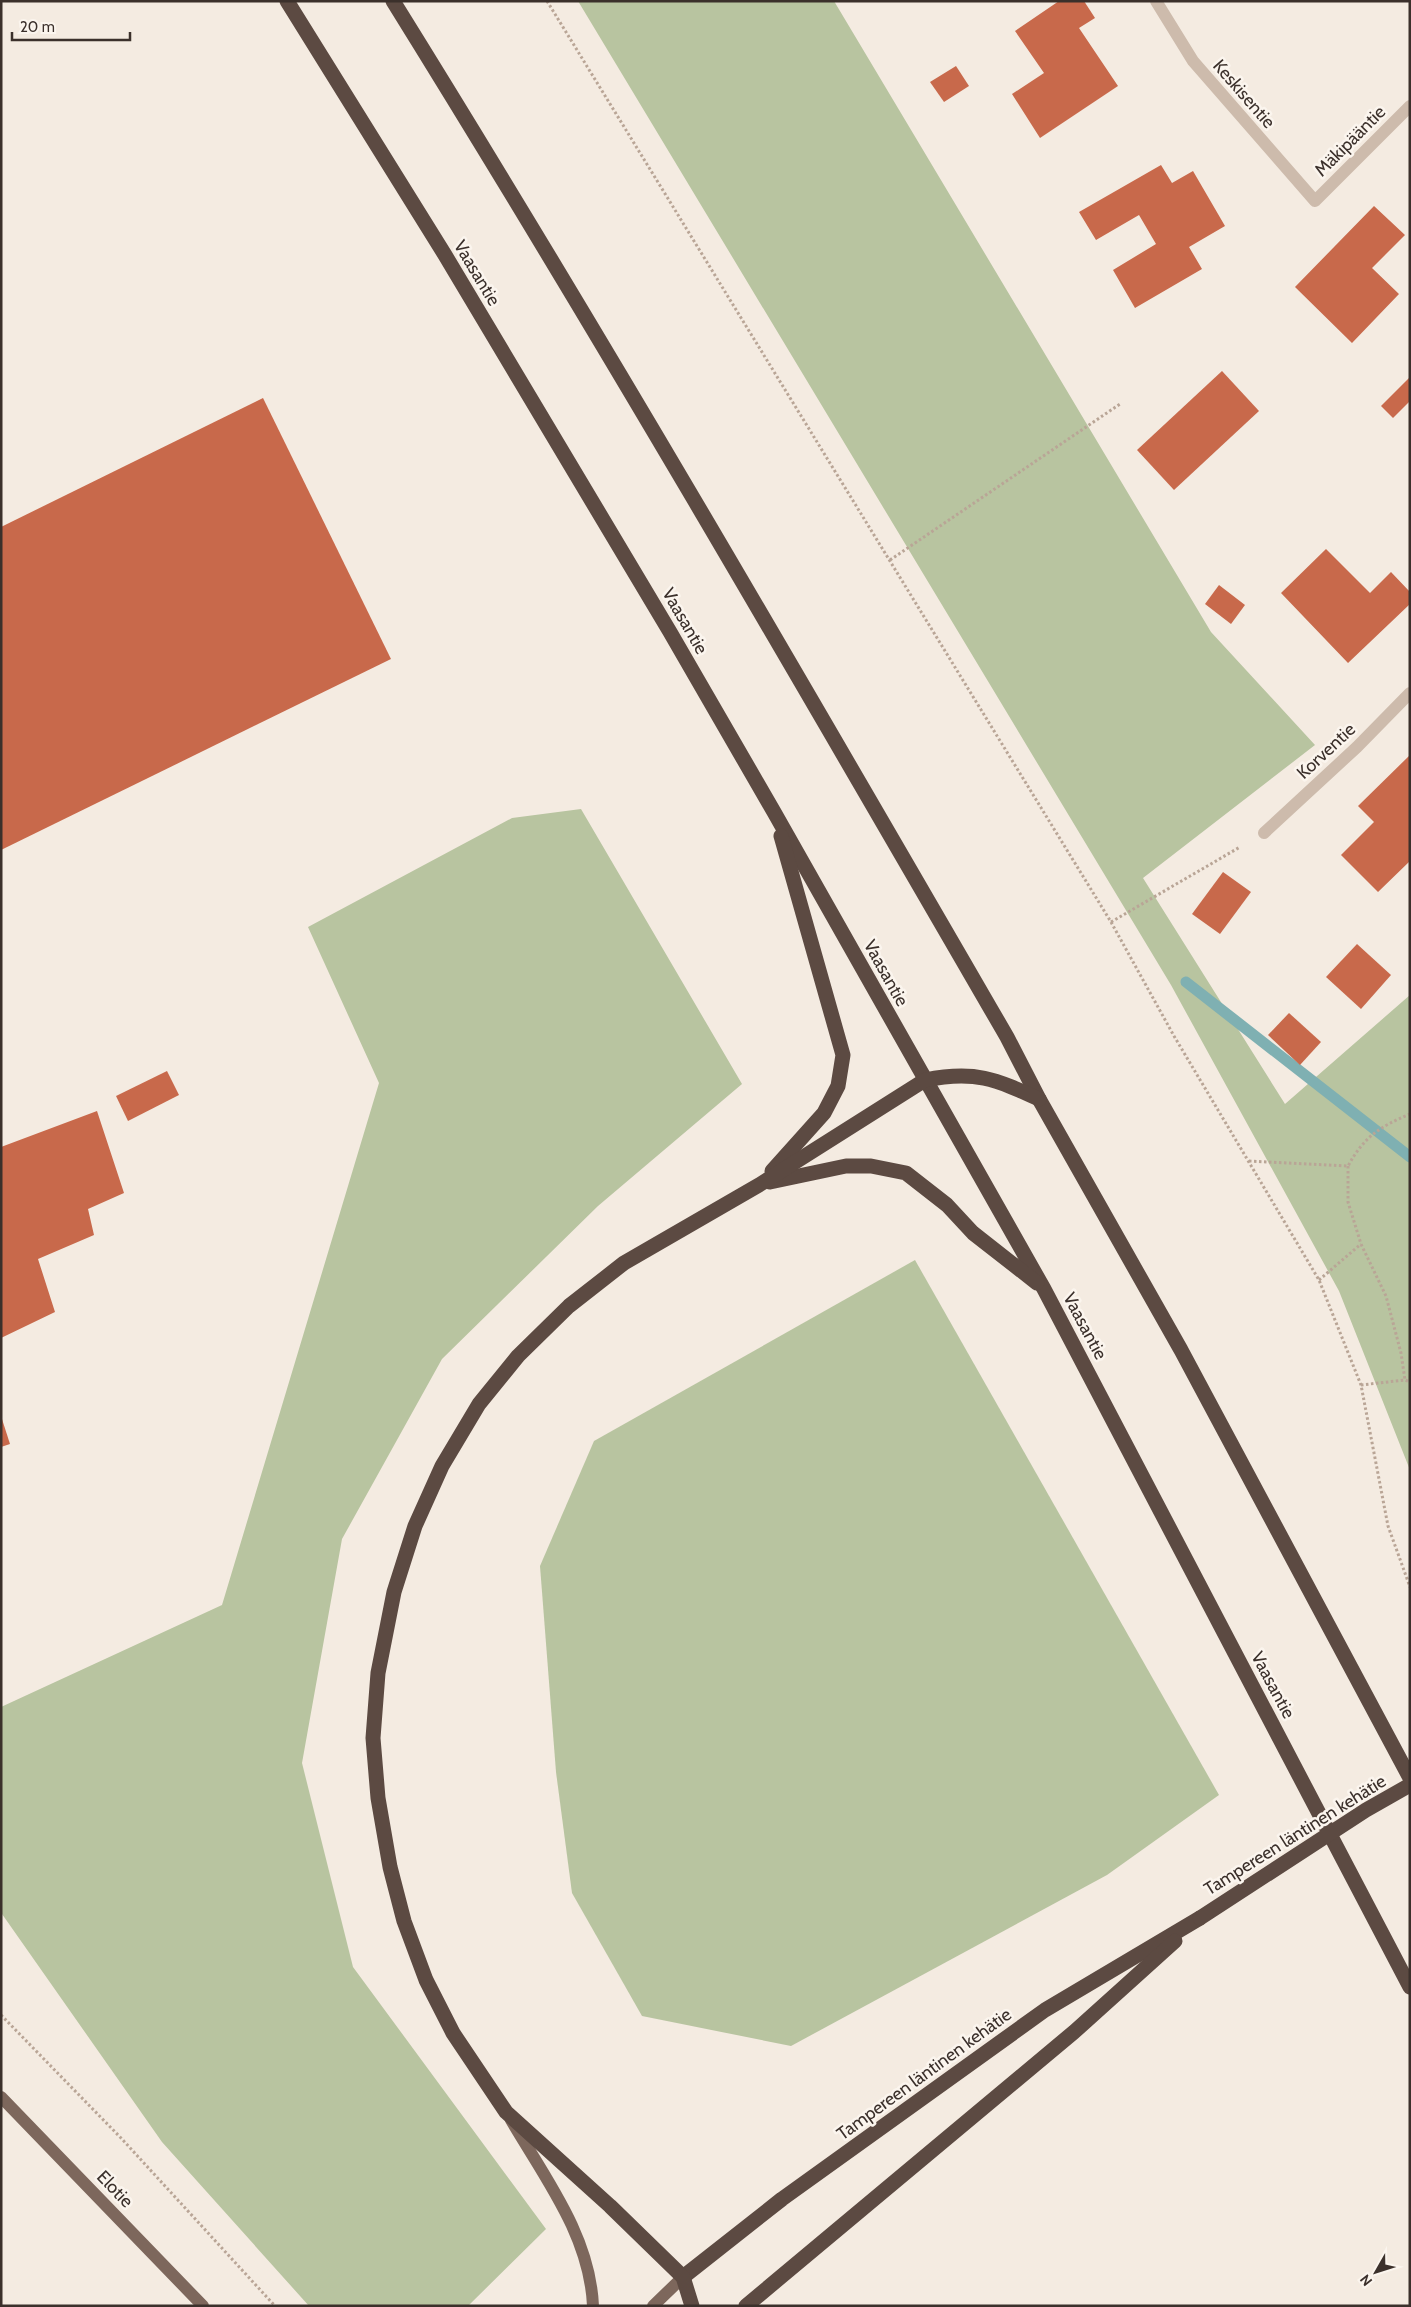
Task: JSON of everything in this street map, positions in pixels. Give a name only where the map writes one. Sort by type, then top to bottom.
[{"type":"highway","name":"Vaasantie","points":[[287,1],[445,255],[670,632],[1044,1289],[1410,1987]]},
{"type":"highway","points":[[393,1],[509,188],[746,588],[1007,1038],[1181,1350],[1410,1778]]},
{"type":"highway","points":[[759,1185],[824,1113],[838,1086],[843,1056],[774,812]]},
{"type":"highway","points":[[692,2306],[683,2277],[610,2206],[506,2112],[453,2033],[426,1980],[404,1921],[390,1867],[378,1798],[373,1738],[378,1673],[394,1592],[414,1526],[442,1466],[478,1404],[518,1356],[569,1306],[624,1263],[759,1185],[925,1080],[952,1074],[978,1076],[1001,1081],[1040,1099]]},
{"type":"highway","points":[[759,1185],[846,1166],[871,1166],[906,1173],[947,1206],[973,1233],[1044,1289]]},
{"type":"highway","name":"Tampereen läntinen kehätie","points":[[683,2277],[782,2199],[1045,2010],[1200,1918],[1366,1810],[1410,1785]]},
{"type":"highway","name":"Tampereen läntinen kehätie","points":[[746,2306],[1074,2032],[1200,1918]]},
{"type":"main road","name":"Elotie","points":[[1,2097],[203,2306]]},
{"type":"main road","points":[[506,2112],[572,2224],[588,2262],[594,2306]]},
{"type":"main road","points":[[653,2306],[683,2277]]},
{"type":"street","name":"Keskisentie","points":[[1156,1],[1193,61],[1315,202]]},
{"type":"street","name":"Mäkipääntie","points":[[1315,202],[1410,106]]},
{"type":"street","name":"Korventie","points":[[1264,832],[1357,747],[1410,693]]},
{"type":"path","points":[[547,1],[1111,922],[1174,1036],[1320,1280],[1360,1385],[1388,1526],[1410,1586]]},
{"type":"path","points":[[890,560],[1120,404]]},
{"type":"path","points":[[1111,922],[1264,832]]},
{"type":"path","points":[[1405,1380],[1401,1353],[1386,1296],[1361,1244],[1348,1202],[1348,1166],[1359,1147],[1369,1136],[1384,1126],[1410,1114]]},
{"type":"path","points":[[1248,1161],[1348,1166]]},
{"type":"path","points":[[1320,1280],[1361,1244]]},
{"type":"path","points":[[1360,1385],[1405,1380],[1410,1382]]},
{"type":"path","points":[[1,2015],[121,2138],[275,2306]]},
{"type":"green space","points":[[578,1],[834,1],[1211,632],[1315,745],[1143,878],[1285,1104],[1410,995],[1410,1470],[1339,1291],[1171,985]]},
{"type":"green space","points":[[581,809],[742,1084],[598,1206],[442,1359],[342,1539],[302,1763],[353,1967],[546,2229],[468,2306],[309,2306],[162,2142],[2,1914],[1,1707],[222,1605],[379,1083],[308,927],[512,818]]},
{"type":"green space","points":[[915,1260],[1219,1795],[1107,1875],[791,2046],[642,2016],[572,1893],[556,1772],[540,1566],[594,1441]]},
{"type":"building","points":[[1059,1],[1084,1],[1095,18],[1079,28],[1118,86],[1040,138],[1012,94],[1044,73],[1015,31]]},
{"type":"building","points":[[956,66],[969,86],[944,102],[930,82]]},
{"type":"building","points":[[1161,165],[1172,183],[1193,171],[1225,226],[1189,247],[1202,269],[1135,308],[1113,270],[1156,244],[1139,215],[1096,240],[1079,212]]},
{"type":"building","points":[[1374,206],[1405,235],[1372,268],[1399,294],[1352,343],[1295,287]]},
{"type":"building","points":[[1222,371],[1259,411],[1174,490],[1137,450]]},
{"type":"building","points":[[1410,377],[1410,401],[1393,418],[1381,406]]},
{"type":"building","points":[[263,398],[391,659],[1,850],[1,527]]},
{"type":"building","points":[[1326,549],[1370,593],[1391,572],[1410,592],[1410,604],[1348,663],[1281,593]]},
{"type":"building","points":[[1219,585],[1245,605],[1231,624],[1205,604]]},
{"type":"building","points":[[1410,755],[1410,861],[1378,892],[1341,855],[1374,822],[1358,806]]},
{"type":"building","points":[[1223,872],[1251,892],[1220,934],[1192,914]]},
{"type":"building","points":[[1357,944],[1391,975],[1361,1009],[1326,977]]},
{"type":"building","points":[[1289,1013],[1321,1042],[1300,1065],[1268,1035]]},
{"type":"building","points":[[167,1071],[179,1095],[128,1121],[116,1096]]},
{"type":"building","points":[[97,1111],[124,1193],[88,1209],[94,1235],[38,1259],[55,1312],[1,1338],[1,1147]]},
{"type":"building","points":[[1,1416],[10,1444],[1,1447]]},
{"type":"waterway","points":[[1186,982],[1410,1157]]}]
